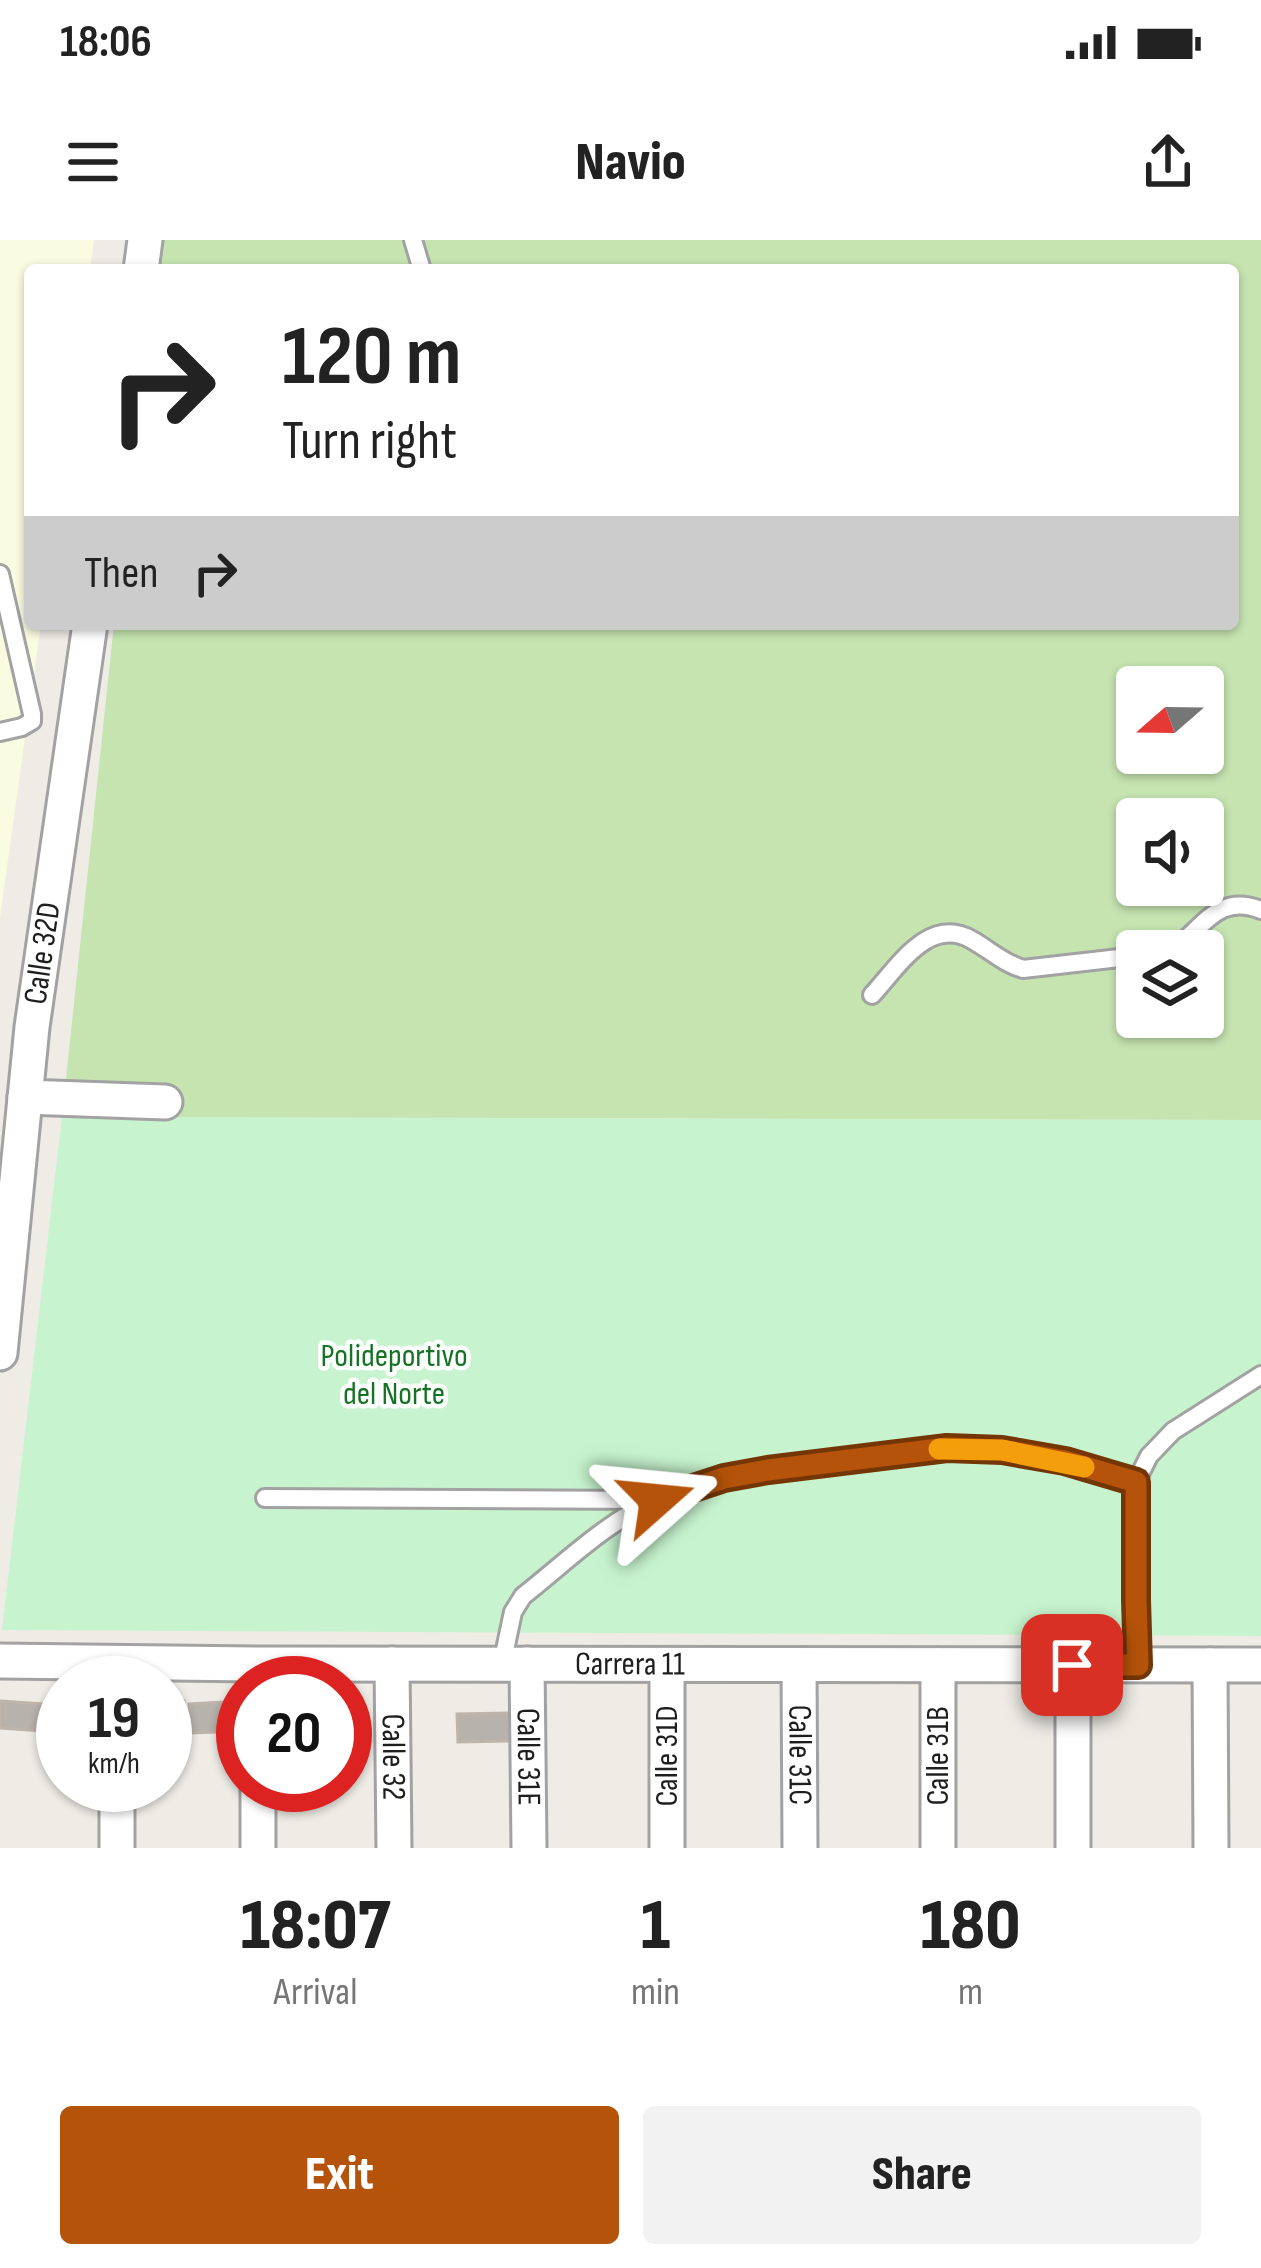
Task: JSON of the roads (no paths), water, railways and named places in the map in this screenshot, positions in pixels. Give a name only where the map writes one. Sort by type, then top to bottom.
[{"type":"street","name":"Calle 32D","points":[[0,1353],[32,1027],[89,630]]},
{"type":"street","points":[[25,1097],[165,1102]]},
{"type":"street","name":"Carrera 11","points":[[0,1661],[36,1665]]},
{"type":"street","name":"Calle 32","points":[[392,1664],[394,1848]]},
{"type":"street","name":"Calle 31E","points":[[515,1664],[529,1848]]},
{"type":"street","name":"Calle 31D","points":[[667,1664],[667,1848]]},
{"type":"street","name":"Carrera 11","points":[[372,1665],[1261,1665]]},
{"type":"street","name":"Calle 31C","points":[[799,1665],[800,1848]]},
{"type":"street","name":"Calle 31B","points":[[938,1665],[938,1848]]},
{"type":"street","points":[[1072,1665],[1073,1848]]},
{"type":"street","points":[[1210,1665],[1211,1848]]},
{"type":"street","points":[[117,1812],[117,1848]]},
{"type":"street","points":[[258,1812],[258,1848]]},
{"type":"lane","points":[[0,574],[32,714],[32,721],[22,727],[0,732]]},
{"type":"lane","points":[[1198,930],[1219,909],[1246,904],[1261,910]]},
{"type":"lane","points":[[872,995],[919,944],[952,931],[1023,969],[1116,958]]},
{"type":"lane","points":[[1138,1665],[1136,1482],[1149,1456],[1173,1430],[1261,1376]]},
{"type":"lane","points":[[515,1664],[513,1612],[523,1596],[617,1522],[657,1500],[724,1478],[947,1448],[1002,1450],[1065,1461],[1136,1482]]},
{"type":"lane","points":[[265,1498],[657,1500]]},
{"type":"park label","name":"Polideportivo del Norte","points":[[394,1375]]}]
